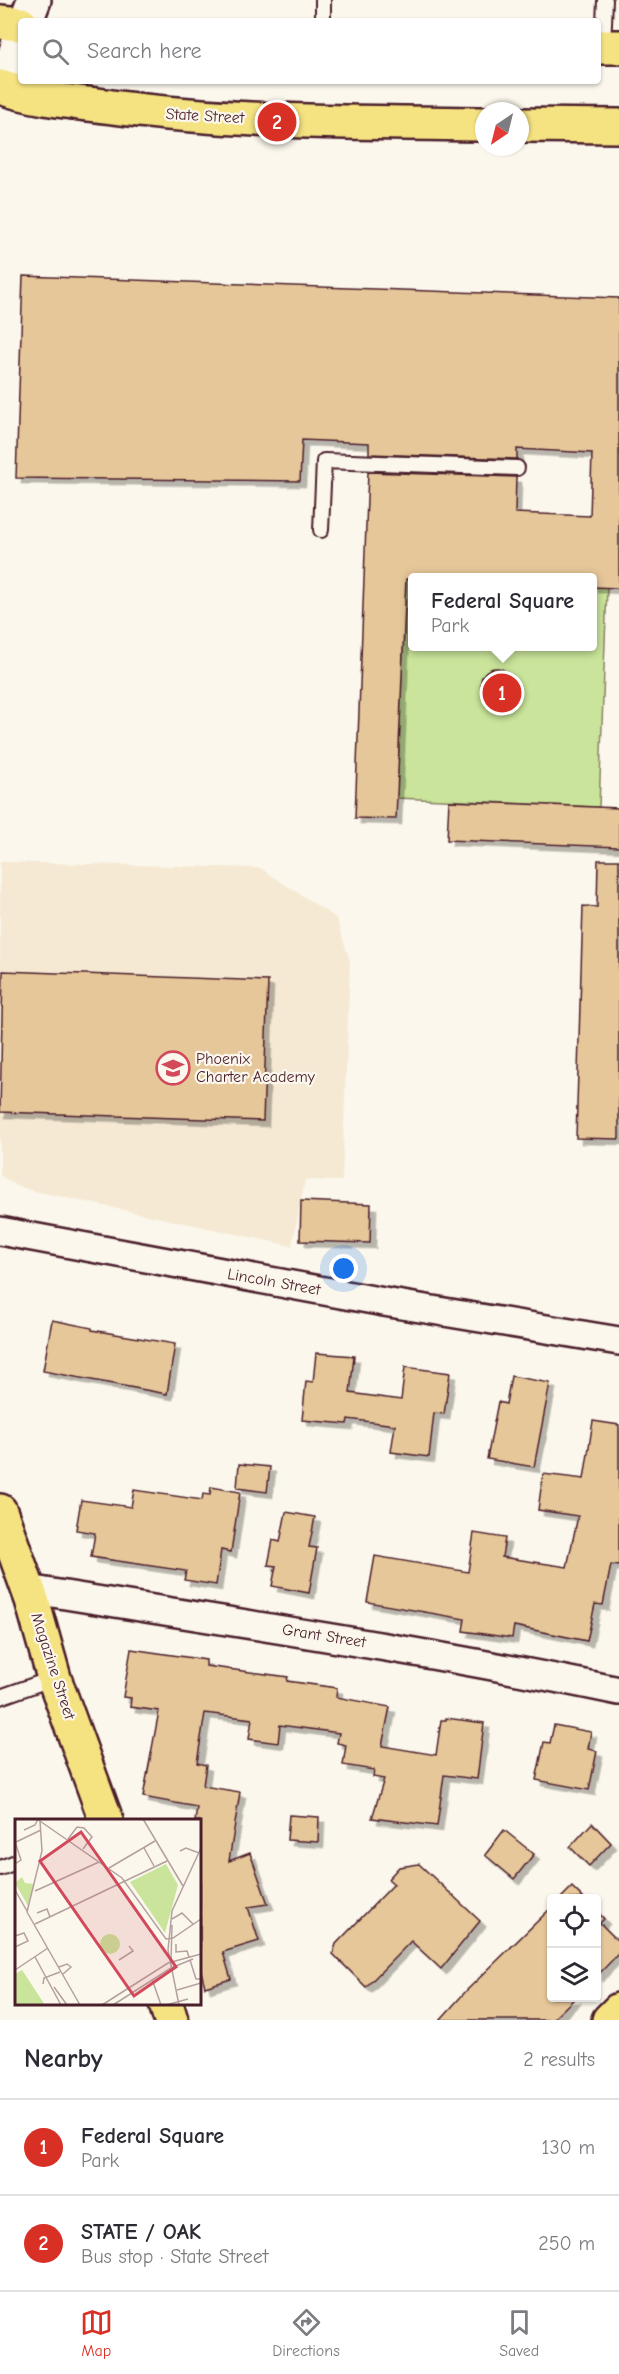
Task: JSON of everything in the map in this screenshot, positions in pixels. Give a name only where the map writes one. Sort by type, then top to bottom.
[{"type":"main road","points":[[27,18],[34,0]]},
{"type":"main road","points":[[0,22],[18,24]]},
{"type":"main road","points":[[1,93],[18,45]]},
{"type":"main road","name":"State Street","points":[[1,93],[156,113],[306,121],[475,124]]},
{"type":"main road","points":[[529,125],[619,126]]},
{"type":"main road","name":"Magazine Street","points":[[0,1511],[28,1589],[54,1678],[105,1819]]},
{"type":"main road","points":[[166,2005],[171,2020]]},
{"type":"main road","points":[[609,2020],[619,2010]]},
{"type":"street","name":"Lincoln Street","points":[[0,1231],[351,1296],[619,1341]]},
{"type":"street","name":"Grant Street","points":[[28,1589],[345,1639],[619,1691]]},
{"type":"lane","points":[[323,0],[323,18]]},
{"type":"lane","points":[[605,0],[607,47]]},
{"type":"lane","points":[[321,530],[324,460],[517,468]]},
{"type":"lane","points":[[0,1697],[54,1678]]},
{"type":"lane","points":[[0,1868],[15,1862]]},
{"type":"shaded area","name":"Phoenix Charter Academy","points":[[0,862],[260,868],[336,918],[350,961],[342,1181],[305,1180],[292,1246],[34,1191],[16,1186],[0,1175]]},
{"type":"green space","points":[[406,579],[408,579],[408,651],[597,651],[597,587],[607,587],[599,807],[397,798]]},
{"type":"building","points":[[23,276],[619,298],[619,588],[597,587],[597,573],[408,573],[396,819],[355,818],[368,472],[516,477],[515,513],[590,516],[592,453],[517,449],[517,459],[369,454],[369,443],[302,440],[300,481],[16,478]]},
{"type":"building","points":[[496,668],[507,672],[511,683],[507,694],[496,698],[485,694],[481,683],[485,672]]},
{"type":"building","points":[[449,801],[619,808],[619,847],[447,840]]},
{"type":"building","points":[[598,860],[619,860],[619,1139],[576,1138],[583,906],[597,907]]},
{"type":"building","points":[[3,971],[268,981],[263,1121],[0,1112]]},
{"type":"building","points":[[301,1201],[371,1204],[370,1243],[300,1241]]},
{"type":"building","points":[[52,1320],[92,1328],[92,1330],[175,1344],[167,1394],[43,1371]]},
{"type":"building","points":[[316,1353],[354,1356],[350,1393],[401,1400],[405,1367],[450,1373],[444,1414],[434,1413],[429,1457],[391,1452],[395,1425],[348,1419],[347,1424],[302,1420],[306,1381],[313,1382]]},
{"type":"building","points":[[511,1376],[550,1383],[534,1467],[487,1459],[498,1402],[506,1404]]},
{"type":"building","points":[[593,1421],[619,1425],[619,1566],[611,1565],[603,1605],[595,1604],[587,1641],[514,1626],[512,1638],[463,1631],[465,1619],[367,1602],[375,1556],[468,1572],[474,1533],[505,1538],[502,1557],[567,1567],[578,1516],[538,1510],[543,1474],[584,1479]]},
{"type":"building","points":[[239,1464],[270,1467],[267,1492],[237,1488]]},
{"type":"building","points":[[211,1487],[240,1492],[231,1552],[221,1550],[216,1585],[184,1580],[186,1571],[91,1557],[95,1533],[76,1530],[81,1500],[131,1507],[134,1490],[202,1500],[203,1494],[210,1495]]},
{"type":"building","points":[[286,1512],[315,1517],[309,1547],[317,1548],[309,1593],[272,1586],[276,1566],[268,1565],[273,1540],[280,1542]]},
{"type":"building","points":[[131,1649],[206,1660],[206,1666],[288,1677],[287,1681],[337,1688],[336,1697],[390,1707],[382,1746],[436,1755],[441,1720],[446,1720],[446,1718],[484,1723],[477,1779],[444,1775],[437,1826],[372,1818],[384,1779],[373,1777],[374,1770],[343,1765],[346,1745],[337,1743],[339,1733],[280,1725],[278,1743],[249,1739],[252,1719],[205,1713],[197,1763],[206,1765],[203,1786],[240,1792],[229,1861],[250,1853],[268,1904],[248,1907],[259,1941],[223,1952],[231,1979],[205,1987],[201,1971],[201,1819],[195,1819],[197,1807],[143,1797],[159,1711],[130,1707],[131,1698],[123,1697]]},
{"type":"building","points":[[554,1725],[591,1732],[588,1749],[597,1751],[589,1790],[536,1780],[544,1742],[550,1743]]},
{"type":"building","points":[[289,1815],[319,1817],[318,1842],[287,1840]]},
{"type":"building","points":[[592,1823],[611,1843],[589,1866],[570,1847]]},
{"type":"building","points":[[504,1830],[534,1854],[514,1879],[485,1855]]},
{"type":"building","points":[[419,1864],[480,1921],[441,1969],[411,1941],[366,1987],[333,1954],[336,1944],[394,1884],[388,1879],[399,1867]]},
{"type":"building","points":[[572,1887],[579,1894],[565,1894]]},
{"type":"building","points":[[547,1912],[547,2002],[571,2002],[552,2020],[440,2020],[467,1990]]},
{"type":"building","points":[[601,1924],[619,1942],[619,1953],[601,1972]]},
{"type":"place","name":"STATE / OAK","points":[[277,122]]},
{"type":"place","name":"Federal Square","points":[[502,693]]},
{"type":"place","name":"Phoenix Charter Academy","points":[[173,1068]]}]
